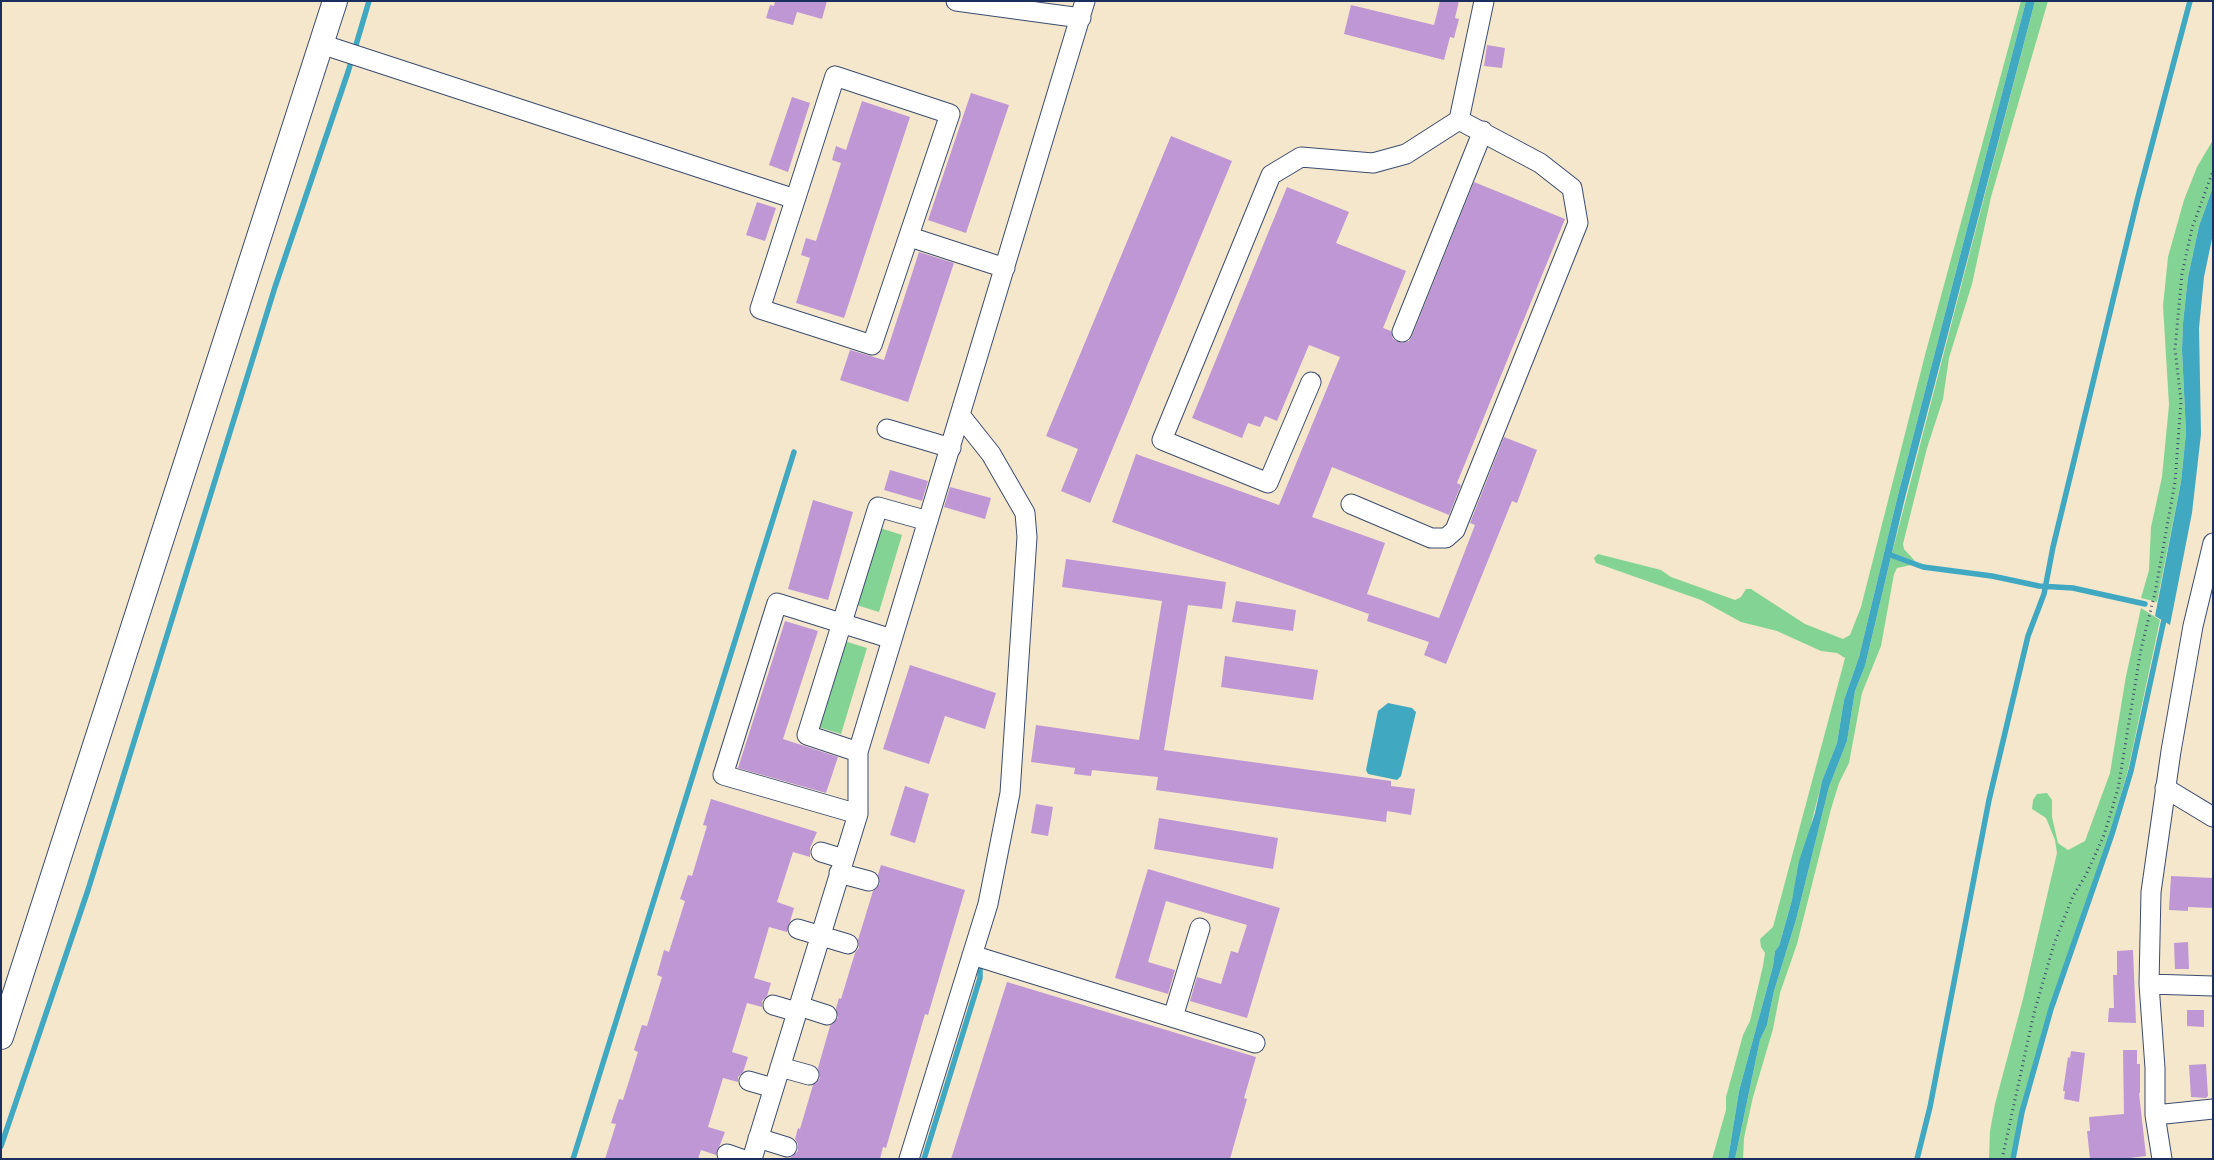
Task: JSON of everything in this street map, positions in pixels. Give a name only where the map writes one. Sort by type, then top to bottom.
[{"type":"main road","points":[[1,1037],[7,1004],[335,1]]},
{"type":"street","points":[[752,1159],[858,814],[858,752],[1083,10],[956,1]]},
{"type":"street","points":[[1311,382],[1268,483],[1162,440],[1271,175],[1301,157],[1373,162],[1406,154],[1459,120],[1484,1]]},
{"type":"street","points":[[321,44],[796,199]]},
{"type":"street","points":[[835,76],[950,114],[910,237],[872,345],[760,309],[835,76]]},
{"type":"street","points":[[1351,504],[1431,538],[1446,538],[1456,530],[1578,223],[1572,188],[1540,163],[1483,131],[1459,120]]},
{"type":"street","points":[[1402,332],[1483,131]]},
{"type":"street","points":[[910,237],[1005,268]]},
{"type":"street","points":[[908,1159],[995,875],[1010,793],[1027,537],[1025,513],[991,454],[960,415]]},
{"type":"street","points":[[887,429],[951,448]]},
{"type":"street","points":[[858,752],[807,735],[878,507],[928,521]]},
{"type":"street","points":[[2162,1159],[2155,1115],[2155,1068],[2149,984],[2151,892],[2165,788],[2193,626],[2213,543]]},
{"type":"street","points":[[858,814],[724,775],[777,603],[892,639]]},
{"type":"street","points":[[2165,788],[2213,817]]},
{"type":"street","points":[[821,852],[869,881]]},
{"type":"street","points":[[1173,1017],[1200,928]]},
{"type":"street","points":[[798,929],[848,944]]},
{"type":"street","points":[[972,955],[1255,1043]]},
{"type":"street","points":[[2149,984],[2213,986]]},
{"type":"street","points":[[774,1005],[827,1015]]},
{"type":"street","points":[[780,1067],[808,1076]]},
{"type":"street","points":[[749,1080],[773,1088]]},
{"type":"street","points":[[2155,1115],[2213,1109]]},
{"type":"street","points":[[758,1138],[787,1147]]},
{"type":"path","points":[[2002,1159],[2034,1013],[2054,944],[2073,896],[2104,835],[2118,788],[2137,668],[2155,593],[2175,482],[2181,401],[2175,349],[2182,274],[2192,228],[2213,172]]},
{"type":"green space","points":[[2021,1],[2026,1],[1897,499],[1859,657],[1844,700],[1837,743],[1822,781],[1792,900],[1779,946],[1775,951],[1773,966],[1739,1091],[1728,1159],[1712,1159],[1726,1110],[1726,1097],[1743,1035],[1750,1021],[1763,966],[1765,953],[1761,947],[1760,939],[1773,927],[1845,658],[1837,653],[1821,651],[1777,631],[1741,622],[1701,600],[1596,563],[1594,558],[1598,554],[1661,570],[1671,577],[1735,600],[1741,597],[1746,589],[1751,589],[1805,624],[1843,639],[1850,635],[1861,607],[1925,355]]},
{"type":"green space","points":[[2035,1],[2048,1],[1991,197],[1972,284],[1949,358],[1943,399],[1927,448],[1903,544],[1904,549],[1915,561],[1892,553]]},
{"type":"green space","points":[[2213,140],[2213,187],[2199,226],[2188,277],[2183,323],[2182,350],[2186,433],[2181,482],[2157,602],[2141,598],[2149,570],[2151,527],[2162,477],[2169,405],[2163,306],[2168,257],[2184,200],[2197,167]]},
{"type":"green space","points":[[877,527],[902,535],[879,612],[853,604]]},
{"type":"green space","points":[[1891,557],[1911,565],[1897,568],[1894,574],[1881,646],[1862,693],[1849,763],[1839,783],[1831,809],[1797,944],[1780,993],[1773,1029],[1753,1097],[1744,1138],[1743,1159],[1735,1159],[1760,1040],[1767,1025],[1774,991],[1796,920],[1829,787],[1847,741],[1855,691],[1865,666]]},
{"type":"green space","points":[[2141,608],[2160,620],[2128,770],[2110,833],[2050,1009],[2020,1114],[2011,1159],[1989,1159],[1990,1131],[1995,1104],[2023,999],[2057,853],[2055,840],[2046,818],[2032,809],[2033,800],[2037,794],[2047,793],[2052,800],[2052,817],[2058,843],[2068,850],[2085,841],[2110,773],[2126,676]]},
{"type":"green space","points":[[841,640],[867,648],[841,734],[815,726]]},
{"type":"water","points":[[2026,1],[2035,1],[1905,498],[1865,666],[1855,691],[1847,741],[1829,787],[1796,920],[1774,991],[1767,1025],[1760,1040],[1735,1159],[1728,1159],[1739,1091],[1773,966],[1775,951],[1779,946],[1792,900],[1799,861],[1815,813],[1822,781],[1837,743],[1844,700],[1859,657],[1897,499]]},
{"type":"water","points":[[2213,187],[2213,234],[2204,277],[2199,328],[2201,434],[2192,513],[2170,625],[2155,616],[2181,482],[2186,433],[2182,350],[2183,323],[2188,277],[2199,226]]},
{"type":"water","points":[[1388,703],[1412,708],[1416,712],[1401,776],[1397,780],[1368,774],[1366,770],[1378,711]]},
{"type":"building","points":[[775,1],[827,1],[822,19],[797,12],[793,25],[766,18],[770,5],[774,6]]},
{"type":"building","points":[[1440,1],[1459,1],[1455,18],[1459,19],[1454,38],[1450,37],[1444,60],[1344,34],[1351,5],[1434,25]]},
{"type":"building","points":[[1487,45],[1505,48],[1502,68],[1484,66]]},
{"type":"building","points":[[971,93],[1009,105],[966,233],[928,220]]},
{"type":"building","points":[[792,97],[810,103],[788,172],[769,165]]},
{"type":"building","points":[[862,101],[910,117],[844,318],[796,303],[810,258],[801,255],[806,238],[816,241],[841,163],[832,160],[836,146],[846,150]]},
{"type":"building","points":[[1171,136],[1232,161],[1090,503],[1061,491],[1078,449],[1046,436]]},
{"type":"building","points":[[1474,182],[1565,219],[1457,483],[1461,485],[1449,515],[1332,467],[1312,517],[1385,543],[1367,594],[1439,618],[1475,525],[1470,523],[1504,437],[1537,450],[1517,503],[1512,501],[1446,664],[1424,655],[1429,642],[1367,621],[1369,614],[1112,522],[1136,454],[1279,505],[1340,357],[1309,345],[1277,421],[1265,416],[1260,427],[1248,423],[1242,438],[1192,418],[1287,187],[1349,212],[1336,243],[1406,271],[1383,328],[1391,331],[1393,339],[1403,343],[1409,341],[1412,336]]},
{"type":"building","points":[[757,202],[776,208],[765,241],[746,235]]},
{"type":"building","points":[[919,252],[954,263],[908,402],[840,380],[850,350],[884,360]]},
{"type":"building","points":[[890,470],[928,481],[922,501],[884,490]]},
{"type":"building","points":[[950,487],[991,498],[985,519],[944,507]]},
{"type":"building","points":[[813,500],[853,512],[828,600],[788,589]]},
{"type":"building","points":[[1066,559],[1226,582],[1222,609],[1188,605],[1164,750],[1391,781],[1391,786],[1415,789],[1411,815],[1387,811],[1386,822],[1156,790],[1158,777],[1092,770],[1091,776],[1074,774],[1075,768],[1031,762],[1036,725],[1139,740],[1162,601],[1062,587]]},
{"type":"building","points":[[1236,601],[1296,610],[1293,631],[1232,622]]},
{"type":"building","points":[[785,621],[818,631],[783,739],[838,757],[826,793],[738,768]]},
{"type":"building","points":[[1225,656],[1318,670],[1313,700],[1221,687]]},
{"type":"building","points":[[910,665],[996,693],[985,729],[945,716],[929,764],[883,749]]},
{"type":"building","points":[[905,786],[929,794],[915,843],[890,835]]},
{"type":"building","points":[[711,799],[817,832],[810,848],[810,857],[793,852],[777,902],[794,908],[787,932],[769,927],[754,978],[771,983],[767,996],[762,1001],[762,1007],[747,1003],[732,1052],[748,1057],[743,1072],[738,1077],[738,1082],[723,1078],[708,1127],[725,1132],[716,1155],[701,1150],[698,1159],[605,1159],[616,1124],[611,1123],[619,1099],[623,1100],[638,1052],[634,1050],[642,1025],[647,1026],[662,977],[657,975],[664,950],[669,952],[685,901],[680,899],[688,875],[692,876],[707,826],[703,825]]},
{"type":"building","points":[[1036,804],[1053,807],[1048,836],[1031,833]]},
{"type":"building","points":[[1159,818],[1278,838],[1273,869],[1154,849]]},
{"type":"building","points":[[881,865],[965,890],[928,1015],[925,1014],[886,1148],[883,1147],[880,1159],[789,1159],[798,1151],[798,1144],[795,1139],[798,1128],[800,1129],[813,1085],[820,1078],[818,1068],[830,1026],[838,1018],[836,1008],[839,998],[841,999],[855,953],[859,948],[858,940],[873,891],[880,884],[878,875]]},
{"type":"building","points":[[1148,869],[1280,908],[1247,1018],[1190,1001],[1197,977],[1221,984],[1231,951],[1238,953],[1247,925],[1166,901],[1148,962],[1175,970],[1168,994],[1115,978]]},
{"type":"building","points":[[2171,876],[2213,878],[2213,908],[2188,907],[2188,911],[2169,910]]},
{"type":"building","points":[[2188,942],[2189,969],[2175,969],[2174,943]]},
{"type":"building","points":[[2133,950],[2136,1023],[2108,1022],[2109,1008],[2114,1008],[2113,975],[2117,975],[2117,951]]},
{"type":"building","points":[[1007,982],[1256,1057],[1244,1098],[1247,1099],[1230,1159],[951,1159]]},
{"type":"building","points":[[2187,1010],[2204,1010],[2204,1027],[2187,1026]]},
{"type":"building","points":[[2123,1050],[2137,1050],[2137,1064],[2140,1064],[2139,1093],[2146,1156],[2122,1159],[2090,1159],[2087,1131],[2090,1131],[2089,1117],[2124,1114]]},
{"type":"building","points":[[2071,1051],[2085,1053],[2079,1102],[2064,1099],[2065,1091],[2063,1091],[2068,1057],[2070,1058]]},
{"type":"building","points":[[2206,1064],[2208,1096],[2206,1098],[2191,1097],[2189,1065]]},
{"type":"waterway","points":[[1,1146],[88,890],[275,287],[348,72],[369,1]]},
{"type":"waterway","points":[[1917,1159],[1930,1107],[1989,800],[2028,636],[2044,594],[2053,547],[2138,197],[2190,1]]},
{"type":"waterway","points":[[573,1159],[794,452]]},
{"type":"waterway","points":[[1888,554],[1923,567],[1992,576],[2039,586],[2073,588],[2145,604]]},
{"type":"waterway","points":[[2013,1159],[2022,1112],[2051,1009],[2112,834],[2131,771],[2165,615]]},
{"type":"waterway","points":[[924,1159],[980,978],[980,965]]}]
